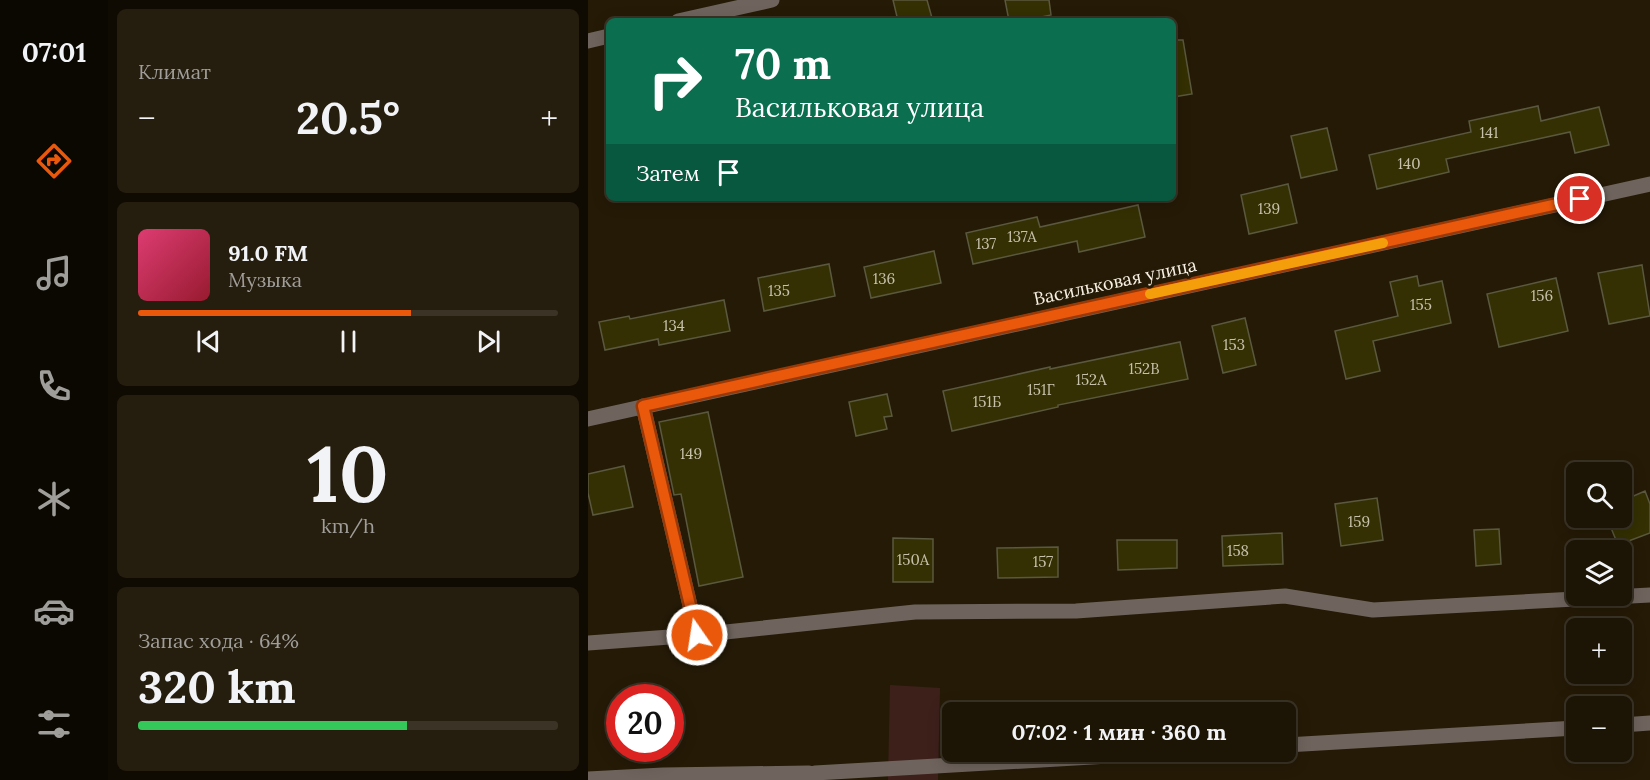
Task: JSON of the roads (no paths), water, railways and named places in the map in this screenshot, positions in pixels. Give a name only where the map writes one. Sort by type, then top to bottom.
[{"type":"street","points":[[691,18],[772,0]]},
{"type":"street","points":[[588,41],[606,37]]},
{"type":"street","name":"Васильковая улица","points":[[588,419],[1650,184]]},
{"type":"street","points":[[643,406],[697,635]]},
{"type":"street","points":[[588,643],[697,635],[915,612],[1076,611],[1285,596],[1373,610],[1650,595]]},
{"type":"street","points":[[1632,724],[1650,723]]},
{"type":"street","points":[[1296,744],[1566,729]]},
{"type":"street","points":[[588,779],[815,777],[1033,762]]},
{"type":"street","points":[[797,780],[815,777]]}]
